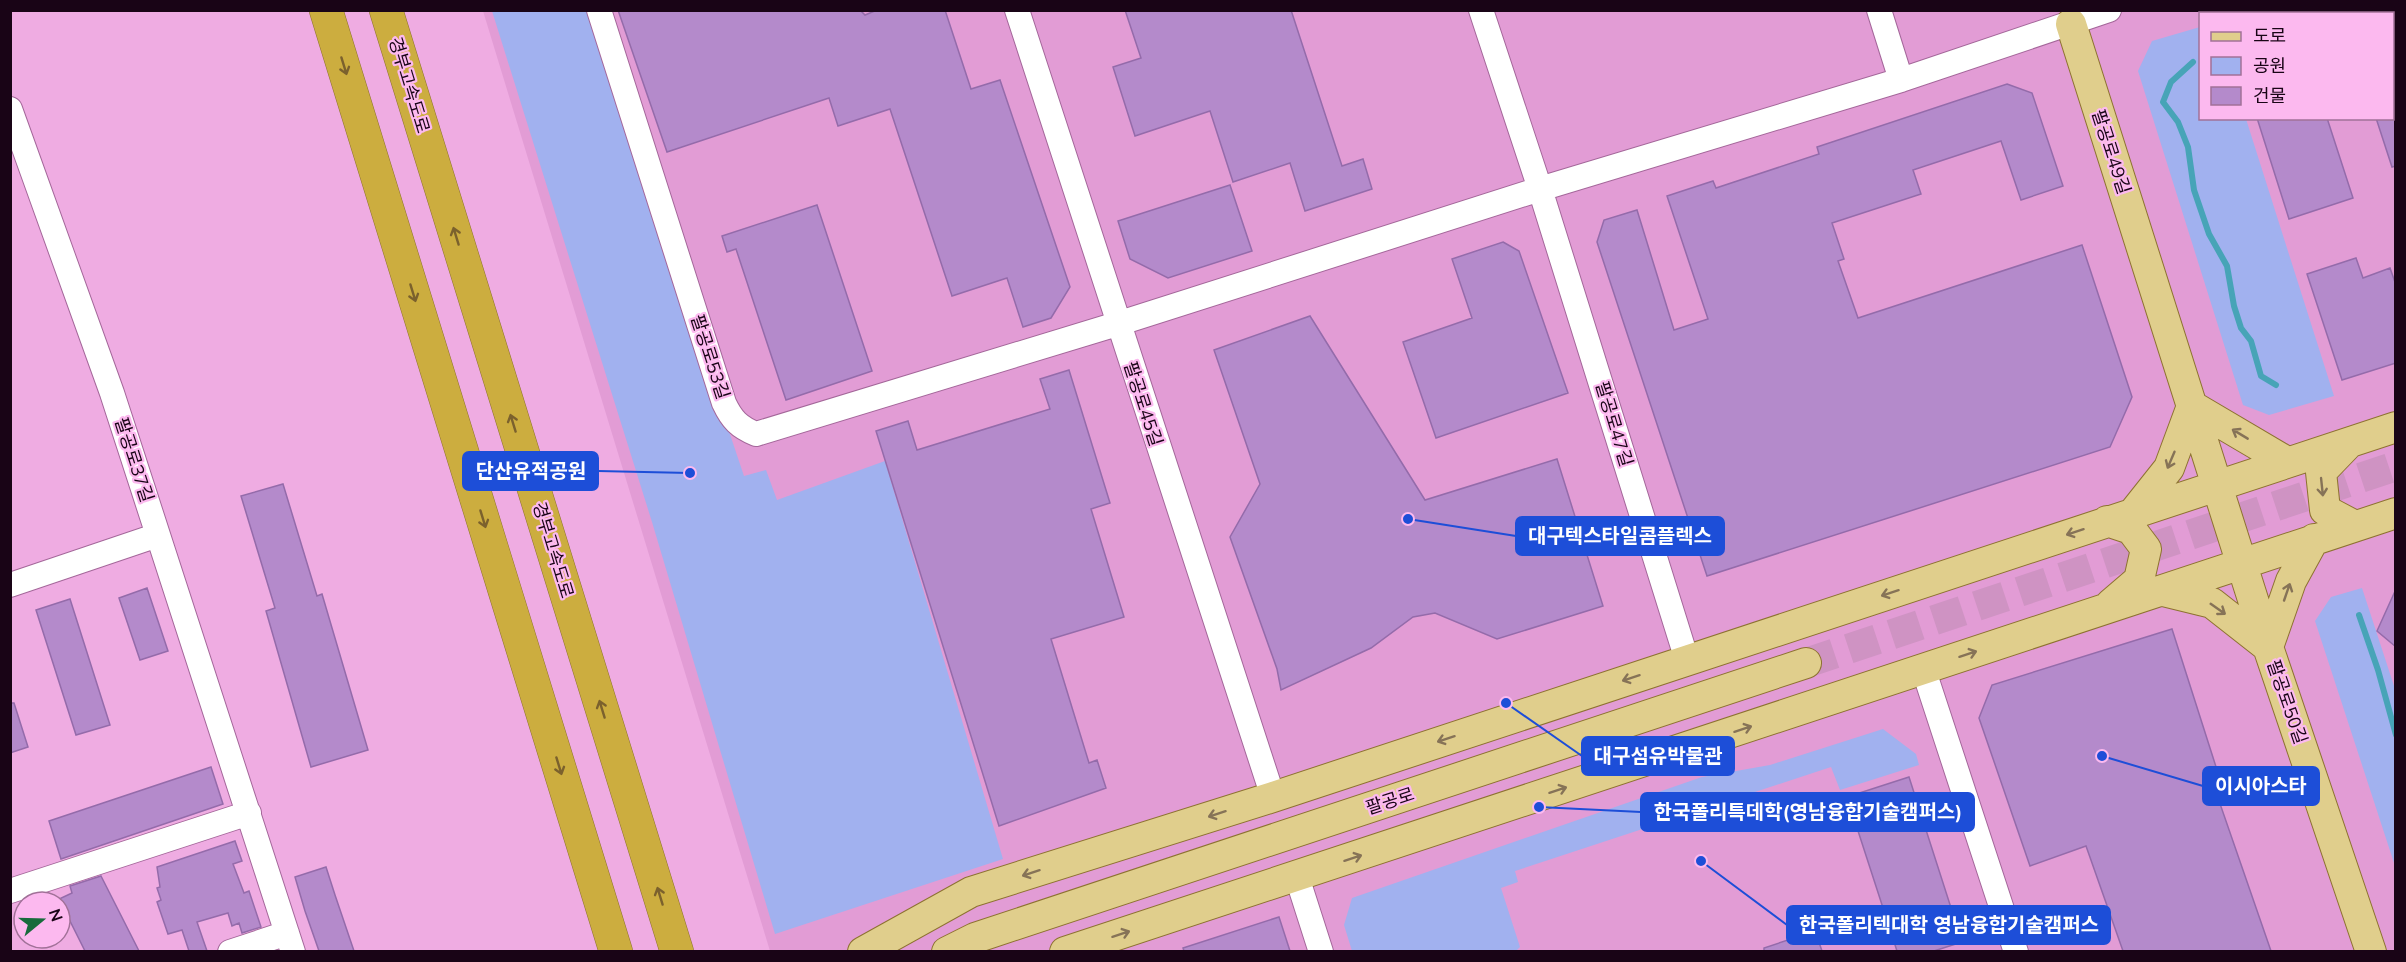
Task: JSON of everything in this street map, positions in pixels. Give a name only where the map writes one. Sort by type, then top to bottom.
[{"type":"highway","points":[[326,10],[616,951]]},
{"type":"highway","name":"경부고속도로","points":[[386,10],[677,951]]},
{"type":"main road","name":"팔공로49길","points":[[2071,24],[2229,520]]},
{"type":"main road","points":[[2121,517],[2169,468],[2192,406],[2287,462]]},
{"type":"main road","points":[[866,951],[971,892],[1273,797],[2396,427]]},
{"type":"main road","points":[[2350,442],[2321,472],[2325,510],[2355,526]]},
{"type":"main road","points":[[1065,951],[1297,877],[2163,591],[2242,562],[2396,513]]},
{"type":"main road","points":[[2104,610],[2139,580],[2146,549],[2121,517]]},
{"type":"main road","name":"팔공로50길","points":[[2229,520],[2268,647],[2371,951]]},
{"type":"main road","points":[[2163,591],[2212,603],[2268,647],[2291,581],[2314,539]]},
{"type":"main road","name":"팔공로","points":[[975,938],[1806,663]]},
{"type":"main road","points":[[866,951],[975,938]]},
{"type":"main road","points":[[947,951],[975,938]]},
{"type":"street","name":"팔공로53길","points":[[598,10],[724,403],[731,418],[742,428],[756,434],[1117,324],[1540,189]]},
{"type":"street","name":"팔공로45길","points":[[1017,10],[1117,324],[1273,797]]},
{"type":"street","name":"팔공로47길","points":[[1481,10],[1540,189],[1687,660]]},
{"type":"street","points":[[1879,10],[1901,80]]},
{"type":"street","points":[[1540,189],[1901,80],[2109,10]]},
{"type":"street","name":"팔공로37길","points":[[10,109],[112,393],[290,942]]},
{"type":"street","points":[[10,585],[158,535]]},
{"type":"street","points":[[1923,669],[2016,951]]},
{"type":"street","points":[[10,891],[249,813]]},
{"type":"street","points":[[1297,877],[1321,951]]},
{"type":"street","points":[[230,951],[290,942]]},
{"type":"shaded area","points":[[483,11],[2395,11],[2395,951],[770,951]]},
{"type":"green space","points":[[492,11],[588,11],[744,476],[766,470],[777,500],[885,461],[1003,859],[775,934],[652,522]]},
{"type":"green space","points":[[2199,27],[2199,120],[2246,120],[2334,396],[2269,415],[2243,405],[2138,71],[2152,41]]},
{"type":"green space","points":[[2362,588],[2395,689],[2395,866],[2315,621],[2331,597]]},
{"type":"green space","points":[[1883,729],[1916,754],[1919,765],[1840,790],[1831,767],[1515,871],[1518,882],[1501,888],[1520,947],[1516,951],[1352,951],[1344,925],[1352,898],[1702,777],[1770,765]]},
{"type":"building","points":[[618,10],[860,10],[865,15],[877,10],[945,10],[971,89],[1000,80],[1070,287],[1051,318],[1023,327],[1007,278],[952,296],[890,109],[838,126],[829,98],[667,152]]},
{"type":"building","points":[[1125,10],[1291,10],[1342,166],[1363,159],[1372,189],[1305,211],[1290,163],[1233,182],[1210,111],[1135,136],[1113,67],[1141,58]]},
{"type":"building","points":[[2007,84],[2032,93],[2063,186],[2021,200],[2001,141],[1913,170],[1921,194],[1832,223],[1844,259],[1838,261],[1858,318],[2082,245],[2132,397],[2110,447],[1707,576],[1597,242],[1604,220],[1637,210],[1674,330],[1708,319],[1667,196],[1713,181],[1716,188],[1819,154],[1817,147]]},
{"type":"building","points":[[2396,118],[2396,166],[2392,167],[2377,120]]},
{"type":"building","points":[[2258,120],[2328,120],[2353,198],[2289,219]]},
{"type":"building","points":[[1230,185],[1252,251],[1168,278],[1130,259],[1118,221]]},
{"type":"building","points":[[817,205],[872,371],[786,400],[736,249],[727,252],[722,236]]},
{"type":"building","points":[[1503,242],[1519,251],[1568,393],[1436,438],[1403,342],[1472,318],[1452,259]]},
{"type":"building","points":[[2356,258],[2363,278],[2390,268],[2396,285],[2396,363],[2342,380],[2307,274]]},
{"type":"building","points":[[1310,316],[1425,500],[1557,459],[1603,606],[1497,639],[1435,613],[1413,617],[1371,648],[1281,690],[1277,669],[1230,537],[1260,484],[1214,350]]},
{"type":"building","points":[[1069,370],[1110,503],[1091,509],[1124,617],[1051,639],[1089,763],[1097,760],[1106,788],[999,826],[876,431],[908,421],[917,450],[1050,409],[1040,379]]},
{"type":"building","points":[[283,484],[317,596],[322,594],[368,750],[311,767],[266,611],[275,608],[241,496]]},
{"type":"building","points":[[147,588],[168,651],[140,660],[119,598]]},
{"type":"building","points":[[2396,589],[2396,647],[2377,631]]},
{"type":"building","points":[[70,599],[110,725],[76,735],[36,610]]},
{"type":"building","points":[[2172,629],[2225,795],[2218,798],[2271,951],[2123,951],[2086,846],[2030,866],[1979,718],[1992,685]]},
{"type":"building","points":[[10,703],[14,703],[28,747],[10,753]]},
{"type":"building","points":[[211,767],[223,804],[61,859],[49,821]]},
{"type":"building","points":[[1909,777],[1962,942],[1934,951],[1897,951],[1847,797]]},
{"type":"building","points":[[235,841],[242,861],[233,864],[244,893],[249,891],[261,927],[242,933],[239,923],[232,926],[228,913],[197,922],[207,951],[189,951],[182,930],[168,934],[157,902],[161,900],[157,888],[160,887],[157,867]]},
{"type":"building","points":[[326,867],[354,951],[319,951],[305,911],[295,877]]},
{"type":"building","points":[[101,876],[139,951],[85,951],[72,925],[70,886]]},
{"type":"building","points":[[1279,917],[1290,951],[1184,951],[1183,948]]},
{"type":"building","points":[[1815,931],[1822,951],[1764,951],[1764,948]]},
{"type":"waterway","points":[[2193,62],[2171,82],[2163,102],[2178,122],[2188,147],[2194,190],[2209,234],[2227,266],[2234,306],[2241,328],[2251,341],[2261,376],[2276,385]]},
{"type":"waterway","points":[[2359,615],[2378,670],[2396,735]]},
{"type":"tunnel","points":[[1806,663],[2396,466]]},
{"type":"place","name":"단산유적공원","points":[[690,473]]},
{"type":"place","name":"대구텍스타일콤플렉스","points":[[1408,519]]},
{"type":"place","name":"대구섬유박물관","points":[[1506,703]]},
{"type":"place","name":"이시아스타","points":[[2102,756]]},
{"type":"place","name":"한국폴리특데학(영남융합기술캠퍼스)","points":[[1539,807]]},
{"type":"place","name":"한국폴리텍대학 영남융합기술캠퍼스","points":[[1701,861]]}]
